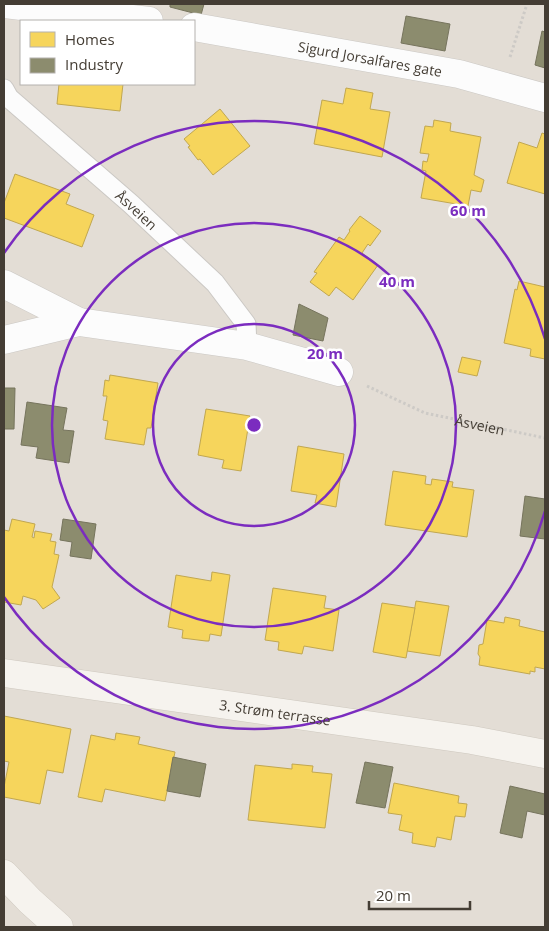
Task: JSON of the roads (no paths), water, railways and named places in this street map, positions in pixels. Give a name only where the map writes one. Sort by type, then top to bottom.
[{"type":"main road","name":"3. Strøm terrasse","points":[[4,673],[472,740],[545,754]]},
{"type":"main road","points":[[4,874],[30,901],[60,927]]},
{"type":"street","points":[[5,4],[141,20]]},
{"type":"street","name":"Sigurd Jorsalfares gate","points":[[195,27],[459,74],[545,98]]},
{"type":"street","points":[[4,284],[79,322],[247,346],[339,372]]},
{"type":"street","points":[[4,340],[79,322]]},
{"type":"lane","name":"Åsveien","points":[[4,89],[9,98],[131,204],[215,283],[246,324],[247,346]]}]
